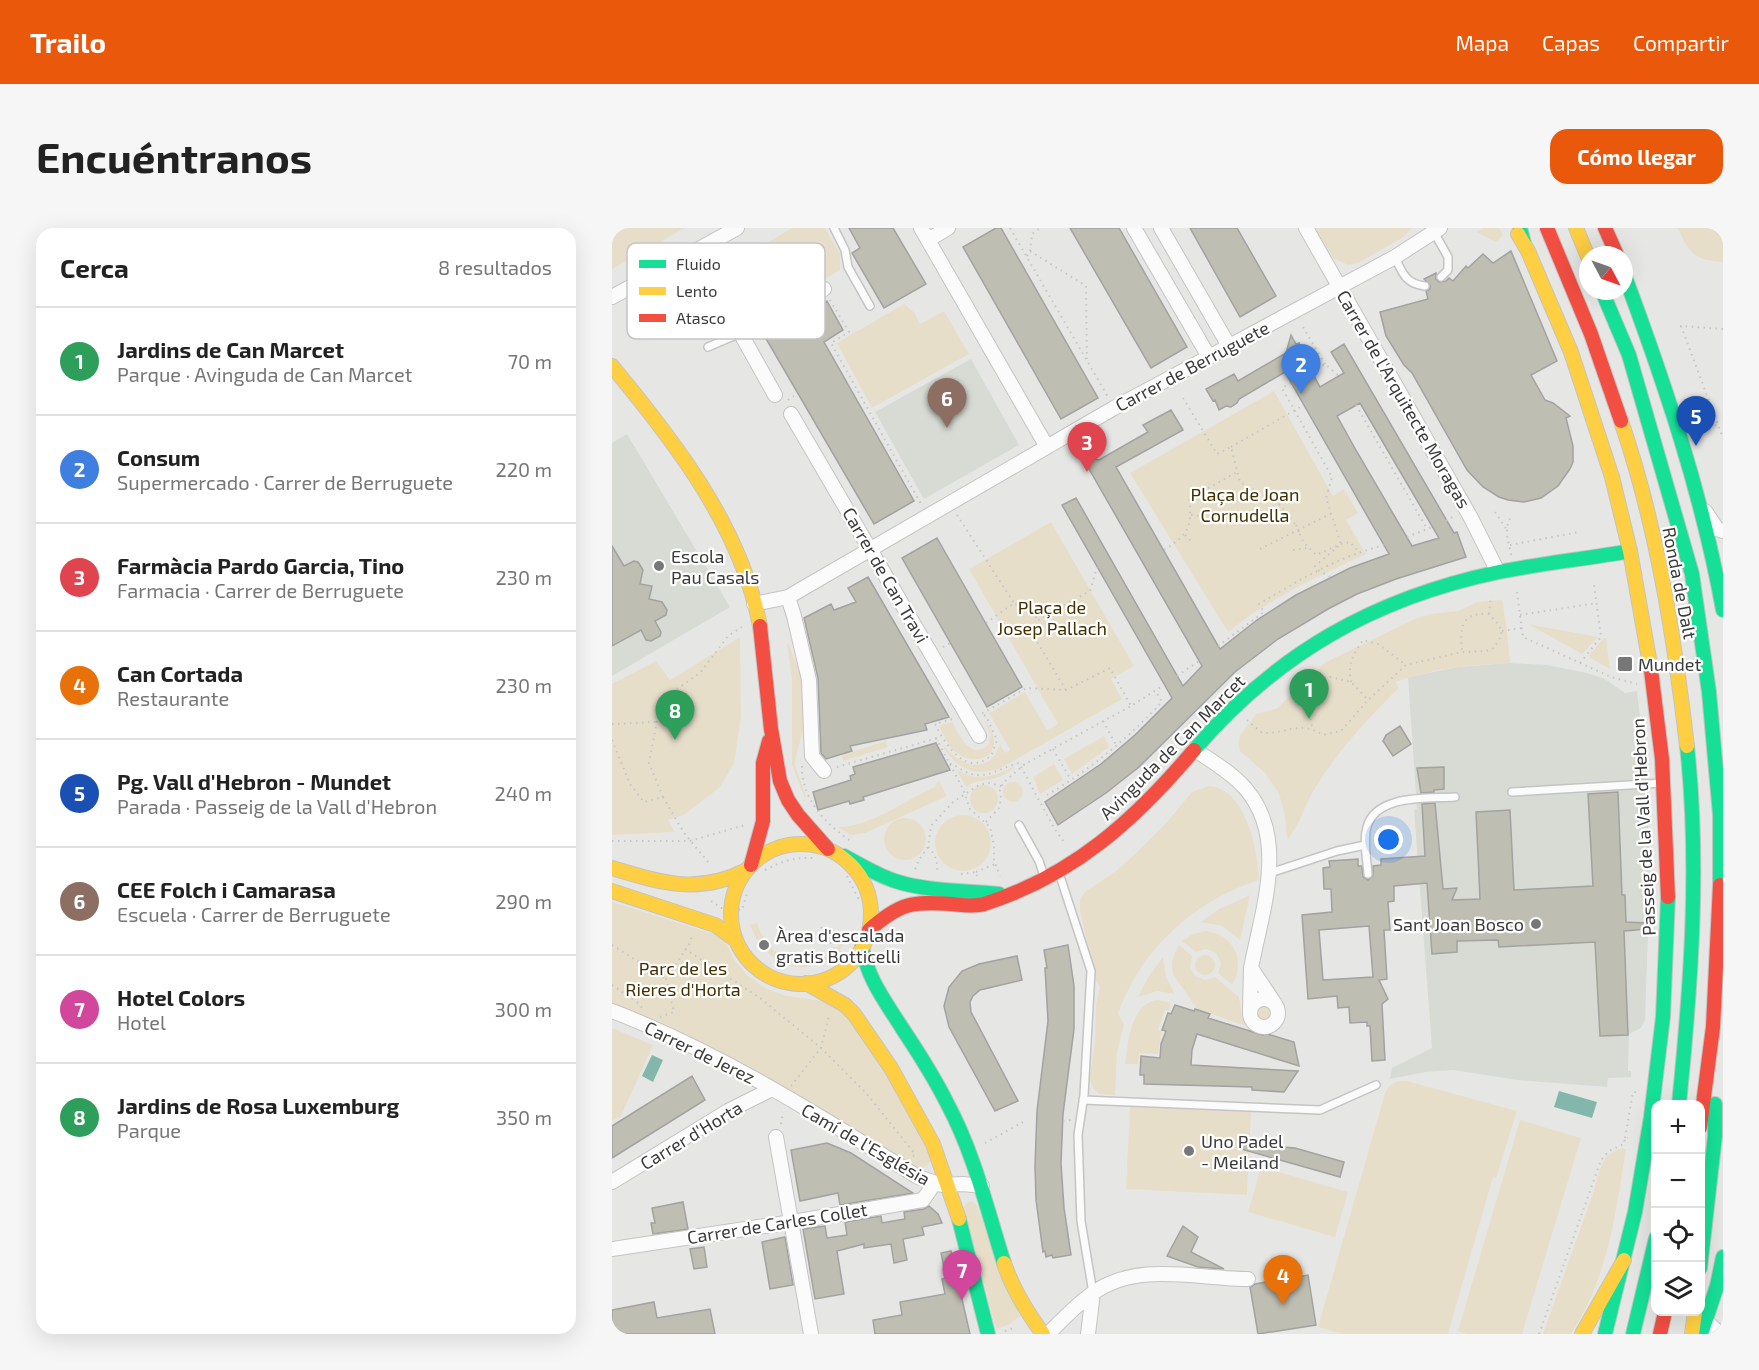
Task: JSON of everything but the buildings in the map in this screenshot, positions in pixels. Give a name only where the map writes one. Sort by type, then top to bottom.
[{"type":"main road","name":"Passeig de la Vall d'Hebron","points":[[1514,228],[1524,243],[1571,352],[1612,477],[1630,551],[1647,642],[1662,759],[1669,911],[1663,1017],[1651,1117],[1635,1212],[1605,1334]]},
{"type":"main road","points":[[1520,228],[1524,243]]},
{"type":"main road","name":"Ronda de Dalt","points":[[1547,228],[1605,371],[1634,460],[1657,547],[1671,620],[1686,734],[1694,824],[1695,913],[1692,983],[1679,1100]]},
{"type":"main road","points":[[1576,228],[1583,246]]},
{"type":"main road","points":[[1605,228],[1613,246]]},
{"type":"main road","points":[[1633,298],[1663,379],[1703,508],[1723,610]]},
{"type":"main road","name":"Ronda de Dalt","points":[[1606,300],[1629,355],[1692,574],[1709,692],[1720,816],[1720,914],[1714,1018],[1704,1100]]},
{"type":"main road","points":[[612,366],[657,419],[717,511],[739,557],[754,604],[765,663],[771,733],[783,791],[823,854]]},
{"type":"main road","name":"Avinguda de Can Marcet","points":[[869,930],[898,908],[910,904],[978,905],[988,903],[1059,873],[1085,856],[1126,821],[1167,781],[1227,713],[1257,686],[1300,652],[1343,626],[1397,600],[1460,581],[1498,572],[1630,551]]},
{"type":"main road","points":[[753,869],[763,821],[763,763],[771,733]]},
{"type":"main road","points":[[787,845],[814,845],[823,854],[844,856],[861,876],[869,894],[872,910],[869,930],[862,946],[842,972],[832,977],[806,983],[781,981],[758,971],[748,962],[732,928],[737,909],[735,891],[767,853],[787,845]]},
{"type":"main road","name":"Avinguda de Can Marcet","points":[[844,856],[904,884],[1004,895]]},
{"type":"main road","points":[[612,868],[660,882],[692,887],[718,883],[753,869]]},
{"type":"main road","points":[[612,891],[715,925],[736,940]]},
{"type":"main road","points":[[862,946],[866,969],[940,1088],[961,1130],[982,1186],[1013,1288],[1044,1334]]},
{"type":"main road","points":[[806,983],[844,1005],[854,1014],[908,1098],[933,1144],[949,1186],[988,1334]]},
{"type":"main road","points":[[1702,1262],[1715,1136],[1714,1018]]},
{"type":"main road","points":[[1704,1327],[1717,1286],[1723,1257]]},
{"type":"main road","points":[[1582,1334],[1624,1260]]},
{"type":"main road","points":[[1634,1334],[1651,1260]]},
{"type":"main road","points":[[1660,1334],[1664,1316]]},
{"type":"main road","points":[[1692,1334],[1694,1316]]},
{"type":"street","points":[[710,243],[737,228]]},
{"type":"street","points":[[948,228],[924,234],[1047,447]]},
{"type":"street","points":[[1134,228],[1209,357]]},
{"type":"street","points":[[1161,228],[1229,346]]},
{"type":"street","name":"Carrer de l'Arquitecte Moragas","points":[[1306,228],[1484,541],[1498,572]]},
{"type":"street","name":"Carrer de Berruguete","points":[[754,604],[788,597],[1121,404],[1395,257],[1437,230]]},
{"type":"street","points":[[612,297],[627,289]]},
{"type":"street","points":[[740,339],[775,395]]},
{"type":"street","name":"Carrer de Can Travi","points":[[791,414],[979,736]]},
{"type":"street","points":[[1703,508],[1717,529],[1723,531]]},
{"type":"street","points":[[1717,572],[1723,553]]},
{"type":"street","points":[[788,597],[809,680],[812,756],[824,771]]},
{"type":"street","points":[[1194,748],[1237,779],[1254,799],[1268,836],[1270,873],[1251,968],[1250,1010],[1253,1022],[1266,1027],[1271,1025],[1277,1017],[1277,1008],[1251,968]]},
{"type":"street","points":[[1250,1010],[1258,1000],[1266,999],[1275,1004]]},
{"type":"street","name":"Carrer de Jerez","points":[[612,1011],[718,1058],[786,1098]]},
{"type":"street","name":"Carrer d'Horta","points":[[612,1182],[728,1110],[772,1089]]},
{"type":"street","name":"Camí de l'Església","points":[[786,1098],[918,1177],[934,1184],[982,1186]]},
{"type":"street","points":[[778,1133],[811,1334]]},
{"type":"street","name":"Carrer de Carles Collet","points":[[612,1248],[923,1200],[934,1184]]},
{"type":"street","points":[[1048,1334],[1093,1293],[1118,1280],[1145,1274],[1248,1279]]},
{"type":"street","points":[[1089,1334],[1093,1293]]},
{"type":"street","points":[[1704,1327],[1720,1334]]},
{"type":"lane","points":[[834,228],[845,250],[848,267],[870,306]]},
{"type":"lane","points":[[1437,230],[1449,257],[1448,270],[1441,277]]},
{"type":"lane","points":[[1395,257],[1402,272],[1411,283],[1425,286]]},
{"type":"lane","points":[[708,347],[727,339]]},
{"type":"lane","points":[[1512,792],[1663,783]]},
{"type":"lane","points":[[1368,874],[1365,845],[1367,826],[1373,814],[1386,804],[1455,797]]},
{"type":"lane","points":[[1019,825],[1039,861],[1045,880]]},
{"type":"lane","points":[[1270,873],[1338,851],[1365,845]]},
{"type":"lane","points":[[1059,873],[1091,971],[1083,1100],[1078,1135],[1081,1221],[1093,1293]]},
{"type":"lane","points":[[1083,1100],[1320,1110],[1376,1085]]},
{"type":"path","points":[[1010,228],[1108,397]]},
{"type":"path","points":[[1027,256],[1030,251],[1032,234],[1040,228]]},
{"type":"path","points":[[1030,251],[1086,286],[1087,361]]},
{"type":"path","points":[[825,291],[849,332],[831,344],[923,506]]},
{"type":"path","points":[[1723,330],[1681,326],[1723,438]]},
{"type":"path","points":[[1303,327],[1325,364],[1339,376]]},
{"type":"path","points":[[1312,371],[1325,364]]},
{"type":"path","points":[[846,381],[851,379]]},
{"type":"path","points":[[1291,383],[1282,388],[1332,477],[1326,498],[1341,544]]},
{"type":"path","points":[[1183,398],[1217,454],[1302,406]]},
{"type":"path","points":[[1356,405],[1427,529]]},
{"type":"path","points":[[1703,427],[1718,425]]},
{"type":"path","points":[[1231,447],[1240,482],[1280,504],[1296,525],[1308,548],[1316,555],[1350,542],[1358,552]]},
{"type":"path","points":[[1164,550],[1185,535],[1191,515],[1189,499],[1237,472]]},
{"type":"path","points":[[1496,512],[1507,530]]},
{"type":"path","points":[[1260,549],[1332,513]]},
{"type":"path","points":[[957,515],[1014,603],[1039,619]]},
{"type":"path","points":[[1191,515],[1205,517]]},
{"type":"path","points":[[1446,520],[1454,516]]},
{"type":"path","points":[[1511,518],[1508,521],[1507,530],[1512,559]]},
{"type":"path","points":[[1407,537],[1432,526]]},
{"type":"path","points":[[1510,545],[1579,532]]},
{"type":"path","points":[[1185,535],[1193,543]]},
{"type":"path","points":[[1330,577],[1315,566],[1341,544]]},
{"type":"path","points":[[1218,646],[1264,612],[1259,604],[1318,570],[1358,552],[1385,545]]},
{"type":"path","points":[[1293,550],[1308,548]]},
{"type":"path","points":[[1039,619],[1090,591],[1097,567]]},
{"type":"path","points":[[1580,663],[1601,637],[1594,584]]},
{"type":"path","points":[[1517,592],[1523,637],[1611,677],[1643,686]]},
{"type":"path","points":[[1489,614],[1491,596]]},
{"type":"path","points":[[986,623],[1014,603]]},
{"type":"path","points":[[1520,615],[1597,603]]},
{"type":"path","points":[[1462,652],[1461,630],[1465,621],[1473,614],[1489,614],[1502,631]]},
{"type":"path","points":[[1039,619],[1036,640],[1066,690]]},
{"type":"path","points":[[709,871],[710,863],[690,841],[674,818],[649,763],[661,700],[700,673],[728,636],[742,627]]},
{"type":"path","points":[[1502,631],[1522,628]]},
{"type":"path","points":[[1247,720],[1262,733],[1277,734],[1294,728],[1312,727],[1323,735],[1341,731],[1368,700],[1406,664],[1462,652],[1490,650],[1497,644],[1502,631]]},
{"type":"path","points":[[1351,682],[1349,668],[1351,659],[1363,640],[1378,644],[1406,664]]},
{"type":"path","points":[[943,648],[951,643]]},
{"type":"path","points":[[1177,676],[1199,661]]},
{"type":"path","points":[[981,714],[1027,688],[1066,690],[1110,668],[1131,706]]},
{"type":"path","points":[[1312,727],[1309,695],[1316,684],[1327,676],[1351,682],[1368,700]]},
{"type":"path","points":[[986,822],[999,808],[1001,786],[1022,767],[1164,685]]},
{"type":"path","points":[[1047,795],[1117,746],[1162,702],[1155,690]]},
{"type":"path","points":[[824,771],[941,736],[935,724],[954,718]]},
{"type":"path","points":[[1103,721],[1117,746]]},
{"type":"path","points":[[612,724],[656,722]]},
{"type":"path","points":[[936,738],[965,792],[966,803],[986,822],[993,836],[995,864],[1000,876]]},
{"type":"path","points":[[612,740],[630,784],[644,802],[663,797]]},
{"type":"path","points":[[1053,749],[1071,780]]},
{"type":"path","points":[[812,756],[801,767],[814,805],[834,829],[854,843]]},
{"type":"path","points":[[950,764],[976,775],[996,772],[1019,763],[1053,828],[1064,842]]},
{"type":"path","points":[[915,869],[928,847],[931,826],[953,802],[965,792],[984,784],[1001,786]]},
{"type":"path","points":[[612,841],[690,841],[747,824]]},
{"type":"path","points":[[928,847],[936,858],[937,873]]},
{"type":"path","points":[[753,869],[798,857],[823,854]]},
{"type":"path","points":[[954,874],[976,872],[995,864]]},
{"type":"path","points":[[906,866],[920,870]]},
{"type":"path","points":[[929,871],[945,873]]},
{"type":"path","points":[[842,872],[869,894]]},
{"type":"path","points":[[976,872],[980,881]]},
{"type":"path","points":[[710,900],[721,908],[737,909],[749,887]]},
{"type":"path","points":[[820,927],[837,954]]},
{"type":"path","points":[[666,979],[692,934]]},
{"type":"path","points":[[612,945],[666,979],[674,1011],[652,1021]]},
{"type":"path","points":[[685,949],[760,998],[821,1048],[866,1093],[915,1154]]},
{"type":"path","points":[[612,985],[639,1003],[645,1012]]},
{"type":"path","points":[[778,1133],[786,1098],[794,1080],[821,1048],[832,1007]]},
{"type":"path","points":[[1539,1334],[1600,1160],[1609,1151],[1624,1144],[1627,1138],[1633,1092]]},
{"type":"path","points":[[981,1145],[1027,1120]]},
{"type":"path","points":[[1063,1121],[1071,1120]]},
{"type":"path","points":[[1004,1331],[1020,1324]]},
{"type":"shaded area","points":[[971,359],[1019,445],[924,499],[875,412]]},
{"type":"shaded area","name":"Escola Pau Casals","points":[[627,434],[730,607],[612,676],[612,443]]},
{"type":"shaded area","name":"Sant Joan Bosco","points":[[1510,663],[1547,665],[1587,673],[1605,679],[1625,693],[1637,691],[1647,785],[1650,875],[1645,1020],[1641,1028],[1629,1034],[1628,1071],[1631,1071],[1631,1077],[1608,1078],[1607,1087],[1518,1080],[1453,1070],[1426,1072],[1390,1079],[1392,1068],[1432,1048],[1414,810],[1417,809],[1408,677],[1458,667]]},
{"type":"shaded area","points":[[652,1055],[663,1060],[653,1082],[642,1076]]},
{"type":"shaded area","points":[[1559,1091],[1597,1102],[1592,1118],[1554,1107]]},
{"type":"green space","points":[[612,228],[685,228],[658,243],[627,243],[627,261],[612,269]]},
{"type":"green space","points":[[792,228],[825,228],[840,254],[840,270],[825,279],[825,243],[767,243]]},
{"type":"green space","points":[[1315,228],[1412,228],[1402,238],[1358,263],[1348,265],[1333,258]]},
{"type":"green space","points":[[1483,228],[1499,228],[1503,235],[1496,242],[1476,232]]},
{"type":"green space","points":[[1678,228],[1723,228],[1723,262],[1705,260],[1694,254],[1689,250]]},
{"type":"green space","points":[[904,304],[915,313],[920,324],[944,311],[969,354],[872,408],[837,343]]},
{"type":"green space","name":"Plaça de Joan Cornudella","points":[[1274,391],[1333,496],[1344,489],[1358,513],[1346,520],[1366,554],[1277,598],[1228,632],[1130,473]]},
{"type":"green space","name":"Plaça de Josep Pallach","points":[[1051,522],[1134,666],[1111,679],[1122,699],[1001,768],[982,772],[974,771],[958,764],[941,742],[955,757],[972,764],[988,761],[995,755],[1000,744],[1005,753],[1010,750],[989,713],[1025,692],[1047,730],[1058,724],[969,569]]},
{"type":"green space","points":[[1502,600],[1510,663],[1438,670],[1396,682],[1399,688],[1354,735],[1324,774],[1287,840],[1285,815],[1279,794],[1265,773],[1240,751],[1238,743],[1240,735],[1256,714],[1278,708],[1326,662],[1417,618],[1458,611],[1477,602]]},
{"type":"green space","points":[[1528,624],[1598,637],[1582,654]]},
{"type":"green space","points":[[740,637],[741,717],[734,764],[720,787],[684,815],[668,820],[675,832],[612,835],[612,684],[656,661],[670,680]]},
{"type":"green space","points":[[1606,638],[1610,669],[1590,658],[1590,654]]},
{"type":"green space","points":[[787,644],[804,683],[805,723],[795,765],[805,799],[792,765],[792,679]]},
{"type":"green space","points":[[983,717],[994,739],[989,755],[984,758],[971,759],[959,755],[947,742],[939,726],[952,722],[966,744],[976,750],[982,749],[988,745],[991,735]]},
{"type":"green space","points":[[1104,736],[1109,747],[1072,774],[1064,759]]},
{"type":"green space","points":[[886,741],[888,747],[843,761],[842,755]]},
{"type":"green space","points":[[1054,764],[1063,780],[1040,794],[1033,777]]},
{"type":"green space","points":[[1015,766],[1003,776],[978,781],[966,787],[956,769],[978,777],[1000,773]]},
{"type":"green space","points":[[939,781],[947,796],[865,833],[851,835],[838,827],[863,823],[875,818],[935,787]]},
{"type":"green space","points":[[1013,782],[1020,785],[1023,792],[1020,799],[1013,802],[1006,799],[1003,792],[1006,785]]},
{"type":"green space","points":[[984,785],[994,789],[998,799],[994,809],[984,813],[974,809],[970,799],[974,789]]},
{"type":"green space","points":[[1209,786],[1222,790],[1241,810],[1253,839],[1259,880],[1235,889],[1192,914],[1173,930],[1141,969],[1128,990],[1118,1014],[1124,1024],[1117,1053],[1115,1095],[1099,1094],[1089,1079],[1095,1043],[1096,1004],[1100,987],[1096,980],[1080,911],[1080,900],[1085,892],[1133,856],[1167,822],[1192,792]]},
{"type":"green space","points":[[963,815],[974,817],[983,823],[989,832],[991,843],[989,854],[983,863],[974,869],[963,871],[952,869],[943,863],[937,854],[935,843],[937,832],[943,823],[952,817]]},
{"type":"green space","points":[[905,818],[920,824],[926,839],[920,854],[905,860],[890,854],[884,839],[890,824]]},
{"type":"green space","points":[[1250,895],[1240,940],[1222,926],[1201,922],[1219,909]]},
{"type":"green space","name":"Parc de les Rieres d'Horta","points":[[612,902],[720,936],[726,942],[734,960],[748,976],[767,989],[787,996],[830,1002],[844,1014],[881,1066],[932,1157],[928,1165],[922,1169],[912,1167],[612,1006]]},
{"type":"green space","name":"Àrea d'escalada gratis Botticelli","points":[[757,923],[764,938],[774,950],[786,958],[799,962],[812,962],[825,957],[846,933],[851,934],[840,950],[844,956],[836,964],[830,958],[804,967],[793,966],[772,957],[763,948],[750,925]]},
{"type":"green space","points":[[1205,931],[1223,937],[1235,950],[1238,967],[1232,985],[1218,973],[1221,963],[1216,953],[1206,949],[1196,952],[1182,941],[1193,934]]},
{"type":"green space","points":[[1179,945],[1192,956],[1190,967],[1195,976],[1205,980],[1215,977],[1239,997],[1245,1026],[1195,1008],[1196,1005],[1193,1004],[1173,971],[1174,955]]},
{"type":"green space","points":[[1205,955],[1212,958],[1215,965],[1212,972],[1205,975],[1198,972],[1195,965],[1198,958]]},
{"type":"green space","points":[[1163,957],[1166,977],[1175,994],[1157,991],[1138,997],[1149,976]]},
{"type":"green space","points":[[1158,1000],[1171,1003],[1169,1011],[1165,1010],[1158,1030],[1162,1031],[1158,1054],[1139,1053],[1138,1064],[1125,1064],[1132,1024],[1136,1015],[1149,1002]]},
{"type":"green space","points":[[1263,1003],[1270,1006],[1273,1013],[1270,1020],[1263,1023],[1256,1020],[1253,1013],[1256,1006]]},
{"type":"green space","points":[[612,1028],[653,1045],[621,1116],[612,1121]]},
{"type":"green space","points":[[1398,1081],[1407,1081],[1517,1111],[1496,1178],[1493,1177],[1448,1334],[1343,1334],[1318,1327],[1385,1093],[1390,1085]]},
{"type":"green space","name":"Uno Padel - Meiland","points":[[1130,1107],[1251,1112],[1247,1195],[1126,1189]]},
{"type":"green space","points":[[1520,1120],[1581,1138],[1522,1334],[1467,1334],[1458,1331]]},
{"type":"green space","points":[[1619,1149],[1626,1149],[1614,1222],[1594,1289],[1571,1334],[1543,1334],[1602,1163],[1608,1155]]},
{"type":"green space","points":[[1261,1167],[1348,1192],[1335,1237],[1248,1212]]},
{"type":"green space","points":[[972,1201],[976,1204],[1020,1316],[1008,1325],[996,1329],[964,1207]]},
{"type":"traffic: fast","points":[[1520,228],[1524,243]]},
{"type":"traffic: fast","points":[[1633,299],[1681,440],[1704,524],[1723,610]]},
{"type":"traffic: fast","points":[[1606,300],[1629,355],[1692,574],[1709,692],[1720,815],[1720,885]]},
{"type":"traffic: fast","points":[[1194,750],[1259,685],[1294,658],[1331,634],[1370,614],[1411,597],[1499,572],[1630,551]]},
{"type":"traffic: fast","points":[[1679,1100],[1690,970],[1693,880],[1693,835],[1687,746]]},
{"type":"traffic: fast","points":[[844,856],[882,876],[908,885],[999,894]]},
{"type":"traffic: fast","points":[[1605,1334],[1635,1212],[1651,1117],[1663,1017],[1668,897]]},
{"type":"traffic: fast","points":[[862,946],[864,958],[877,989],[931,1074],[957,1122],[979,1182],[1004,1263]]},
{"type":"traffic: fast","points":[[1701,1262],[1715,1136],[1715,1104]]},
{"type":"traffic: fast","points":[[959,1219],[988,1334]]},
{"type":"traffic: fast","points":[[1701,1334],[1717,1286],[1723,1257]]},
{"type":"traffic: fast","points":[[1633,1334],[1651,1259]]},
{"type":"traffic: slow","points":[[1576,228],[1583,246]]},
{"type":"traffic: slow","points":[[1518,234],[1528,251],[1571,352],[1612,477],[1630,551],[1651,670]]},
{"type":"traffic: slow","points":[[612,366],[682,456],[721,520],[738,554],[751,590],[760,626]]},
{"type":"traffic: slow","points":[[1621,421],[1645,501],[1663,582],[1687,746]]},
{"type":"traffic: slow","points":[[801,844],[828,849],[851,864],[866,887],[871,914],[866,941],[851,964],[828,979],[801,984],[774,979],[751,964],[736,941],[731,914],[736,887],[751,864],[774,849],[801,844]]},
{"type":"traffic: slow","points":[[612,868],[680,884],[712,882],[747,870]]},
{"type":"traffic: slow","points":[[612,891],[715,925],[736,940]]},
{"type":"traffic: slow","points":[[806,983],[845,1005],[854,1014],[891,1068],[933,1144],[959,1219]]},
{"type":"traffic: slow","points":[[1582,1334],[1624,1260]]},
{"type":"traffic: slow","points":[[1004,1263],[1020,1300],[1043,1334]]},
{"type":"traffic: slow","points":[[1692,1334],[1694,1316]]},
{"type":"traffic: jam","points":[[1547,228],[1591,334],[1621,421]]},
{"type":"traffic: jam","points":[[1605,228],[1613,246]]},
{"type":"traffic: jam","points":[[760,626],[771,729],[780,781],[788,800],[798,815],[828,849]]},
{"type":"traffic: jam","points":[[1651,670],[1662,759],[1668,897]]},
{"type":"traffic: jam","points":[[751,865],[763,821],[763,763],[769,741]]},
{"type":"traffic: jam","points":[[869,930],[889,914],[907,906],[927,903],[980,905],[1046,878],[1100,843],[1125,822],[1149,800],[1194,750]]},
{"type":"traffic: jam","points":[[1704,1100],[1713,1027],[1720,885]]},
{"type":"traffic: jam","points":[[1660,1334],[1664,1316]]},
{"type":"place","name":"Consum","points":[[1301,394]]},
{"type":"place","name":"CEE Folch i Camarasa","points":[[947,428]]},
{"type":"place","name":"Pg. Vall d'Hebron - Mundet","points":[[1696,446]]},
{"type":"place","name":"Farmàcia Pardo Garcia, Tino","points":[[1087,472]]},
{"type":"place","name":"Escola Pau Casals","points":[[659,566]]},
{"type":"place","name":"Mundet","points":[[1625,664]]},
{"type":"place","name":"Jardins de Can Marcet","points":[[1309,719]]},
{"type":"place","name":"Jardins de Rosa Luxemburg","points":[[675,740]]},
{"type":"place","name":"Sant Joan Bosco","points":[[1536,924]]},
{"type":"place","name":"Àrea d'escalada gratis Botticelli","points":[[764,945]]},
{"type":"place","name":"Uno Padel - Meiland","points":[[1189,1151]]},
{"type":"place","name":"Hotel Colors","points":[[962,1300]]},
{"type":"place","name":"Can Cortada","points":[[1283,1305]]}]
